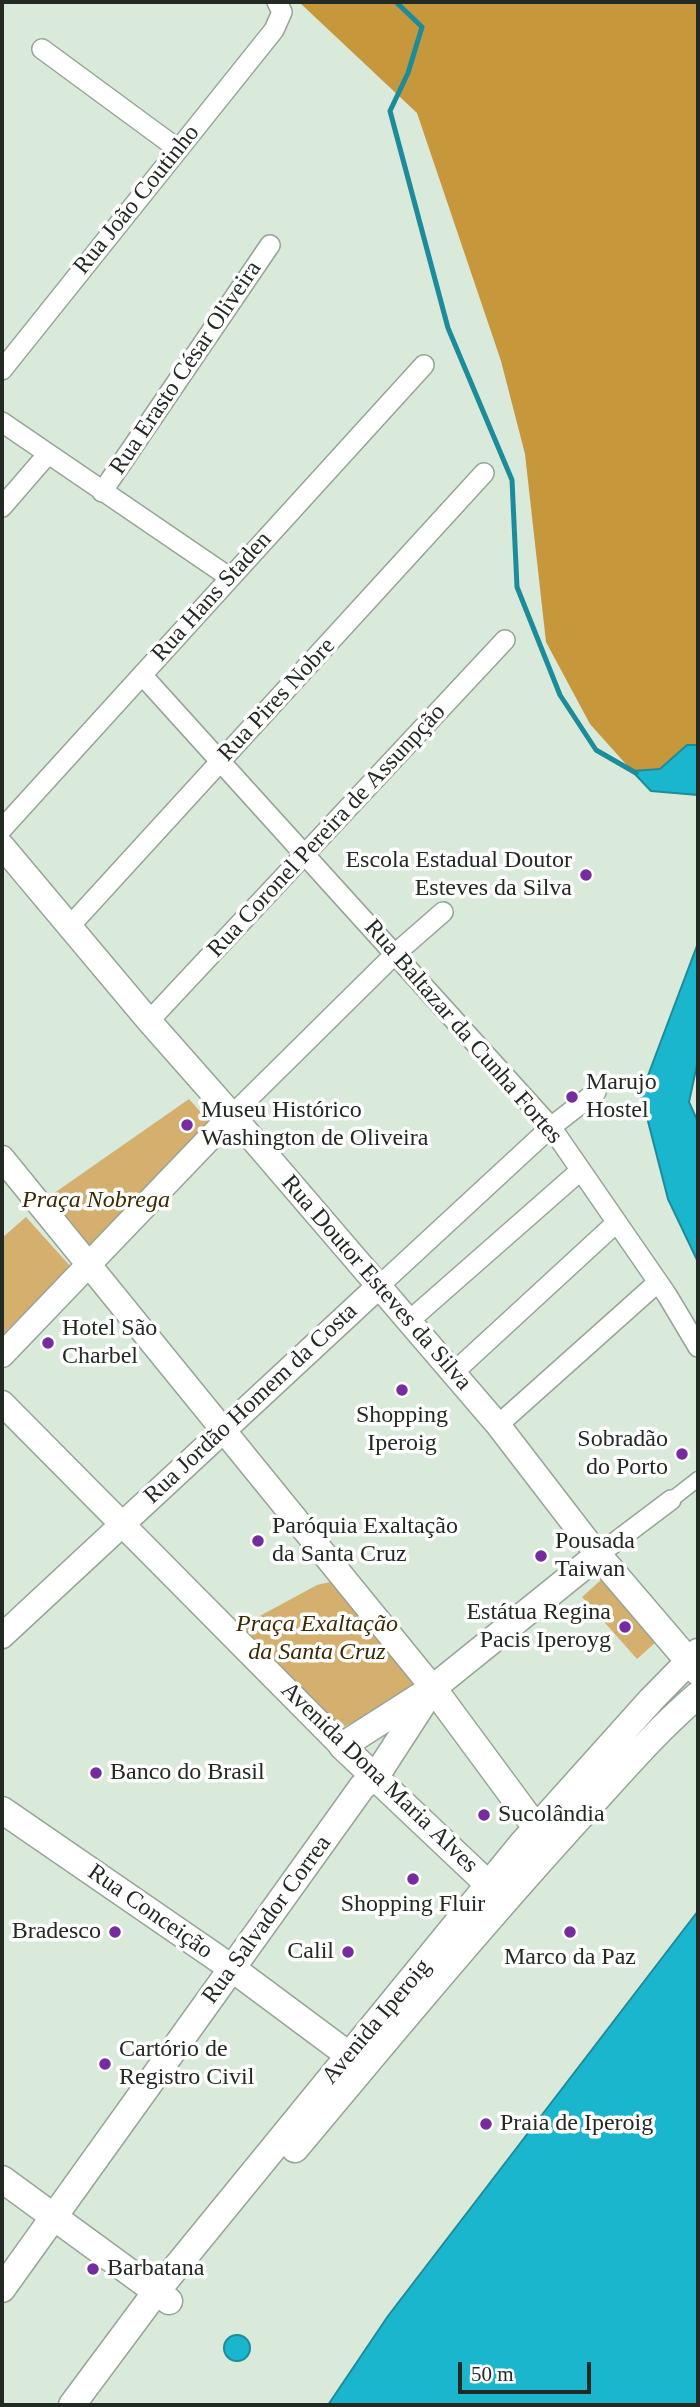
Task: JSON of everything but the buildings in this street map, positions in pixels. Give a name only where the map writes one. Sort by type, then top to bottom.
[{"type":"main road","name":"Rua Doutor Esteves da Silva","points":[[598,1555],[695,1662]]},
{"type":"main road","name":"Rua Salvador Correa","points":[[342,1746],[433,1688],[598,1555]]},
{"type":"main road","name":"Avenida Iperoig","points":[[72,2405],[356,2060],[546,1836],[651,1700],[695,1662]]},
{"type":"main road","name":"Rua Salvador Correa","points":[[2,2289],[362,1787],[376,1776],[433,1688]]},
{"type":"main road","points":[[433,1688],[546,1836]]},
{"type":"main road","name":"Avenida Iperoig","points":[[356,2060],[367,2035],[489,1885],[698,1695]]},
{"type":"main road","name":"Avenida Dona Maria Alves","points":[[342,1746],[489,1885]]},
{"type":"main road","name":"Rua Conceição","points":[[2,1810],[233,1969],[356,2060]]},
{"type":"main road","points":[[2,2179],[162,2296]]},
{"type":"main road","name":"Avenida Iperoig","points":[[91,2405],[162,2296]]},
{"type":"street","name":"Rua João Coutinho","points":[[2,370],[274,30],[282,12],[277,2]]},
{"type":"street","points":[[42,49],[178,149]]},
{"type":"street","name":"Rua Erasto César Oliveira","points":[[102,492],[270,245]]},
{"type":"street","name":"Rua Hans Staden","points":[[2,829],[424,365]]},
{"type":"street","points":[[2,422],[229,577]]},
{"type":"street","points":[[2,507],[47,455]]},
{"type":"street","name":"Rua Pires Nobre","points":[[69,926],[484,472]]},
{"type":"street","name":"Rua Coronel Pereira de Assunpção","points":[[149,1021],[505,640]]},
{"type":"street","name":"Rua Baltazar da Cunha Fortes","points":[[143,676],[551,1127],[667,1295],[698,1348]]},
{"type":"street","name":"Rua Doutor Esteves da Silva","points":[[2,846],[149,1021],[233,1115],[498,1425],[598,1555]]},
{"type":"street","points":[[2,1354],[233,1115],[395,954],[443,912]]},
{"type":"street","name":"Rua Jordão Homem da Costa","points":[[2,1636],[551,1127],[596,1092]]},
{"type":"street","points":[[2,1158],[433,1688]]},
{"type":"street","points":[[409,1321],[581,1170]]},
{"type":"street","points":[[453,1373],[617,1223]]},
{"type":"street","points":[[498,1425],[657,1283]]},
{"type":"street","name":"Avenida Dona Maria Alves","points":[[2,1403],[342,1746]]},
{"type":"street","name":"Rua Salvador Correa","points":[[598,1555],[698,1479]]},
{"type":"green space","name":"Praça Nobrega","points":[[189,1099],[212,1125],[92,1251],[50,1196]]},
{"type":"green space","points":[[26,1217],[71,1267],[2,1335],[2,1238]]},
{"type":"green space","points":[[601,1580],[656,1642],[637,1659],[582,1597]]},
{"type":"green space","name":"Praça Exaltação da Santa Cruz","points":[[330,1582],[414,1682],[411,1695],[339,1729],[246,1632],[245,1624],[317,1585]]},
{"type":"shaded area","points":[[299,2],[698,2],[698,745],[687,745],[660,769],[632,771],[590,724],[546,642],[525,454],[501,361],[417,113]]},
{"type":"water","points":[[687,745],[698,745],[698,795],[651,791],[632,771],[660,769]]},
{"type":"water","points":[[698,943],[698,1060],[689,1102],[698,1122],[698,1262],[668,1199],[641,1094]]},
{"type":"water","points":[[698,1911],[698,2405],[328,2405],[388,2316]]},
{"type":"water","points":[[237,2335],[246,2339],[250,2348],[246,2357],[237,2361],[228,2357],[224,2348],[228,2339]]},
{"type":"waterway","points":[[396,2],[422,27],[408,73],[390,111],[448,328],[512,480],[517,587],[560,695],[596,750],[636,773]]},
{"type":"place","name":"Escola Estadual Doutor Esteves da Silva","points":[[586,875]]},
{"type":"place","name":"Marujo Hostel","points":[[572,1097]]},
{"type":"place","name":"Museu Histórico Washington de Oliveira","points":[[187,1125]]},
{"type":"place","name":"Hotel São Charbel","points":[[48,1343]]},
{"type":"place","name":"Shopping Iperoig","points":[[402,1390]]},
{"type":"place","name":"Sobradão do Porto","points":[[682,1454]]},
{"type":"place","name":"Paróquia Exaltação da Santa Cruz","points":[[258,1541]]},
{"type":"place","name":"Pousada Taiwan","points":[[541,1556]]},
{"type":"place","name":"Estátua Regina Pacis Iperoyg","points":[[625,1627]]},
{"type":"place","name":"Banco do Brasil","points":[[96,1773]]},
{"type":"place","name":"Sucolândia","points":[[484,1815]]},
{"type":"place","name":"Shopping Fluir","points":[[413,1879]]},
{"type":"place","name":"Bradesco","points":[[115,1932]]},
{"type":"place","name":"Marco da Paz","points":[[570,1932]]},
{"type":"place","name":"Calil","points":[[348,1952]]},
{"type":"place","name":"Cartório de Registro Civil","points":[[105,2064]]},
{"type":"place","name":"Praia de Iperoig","points":[[486,2124]]},
{"type":"place","name":"Barbatana","points":[[93,2269]]}]
